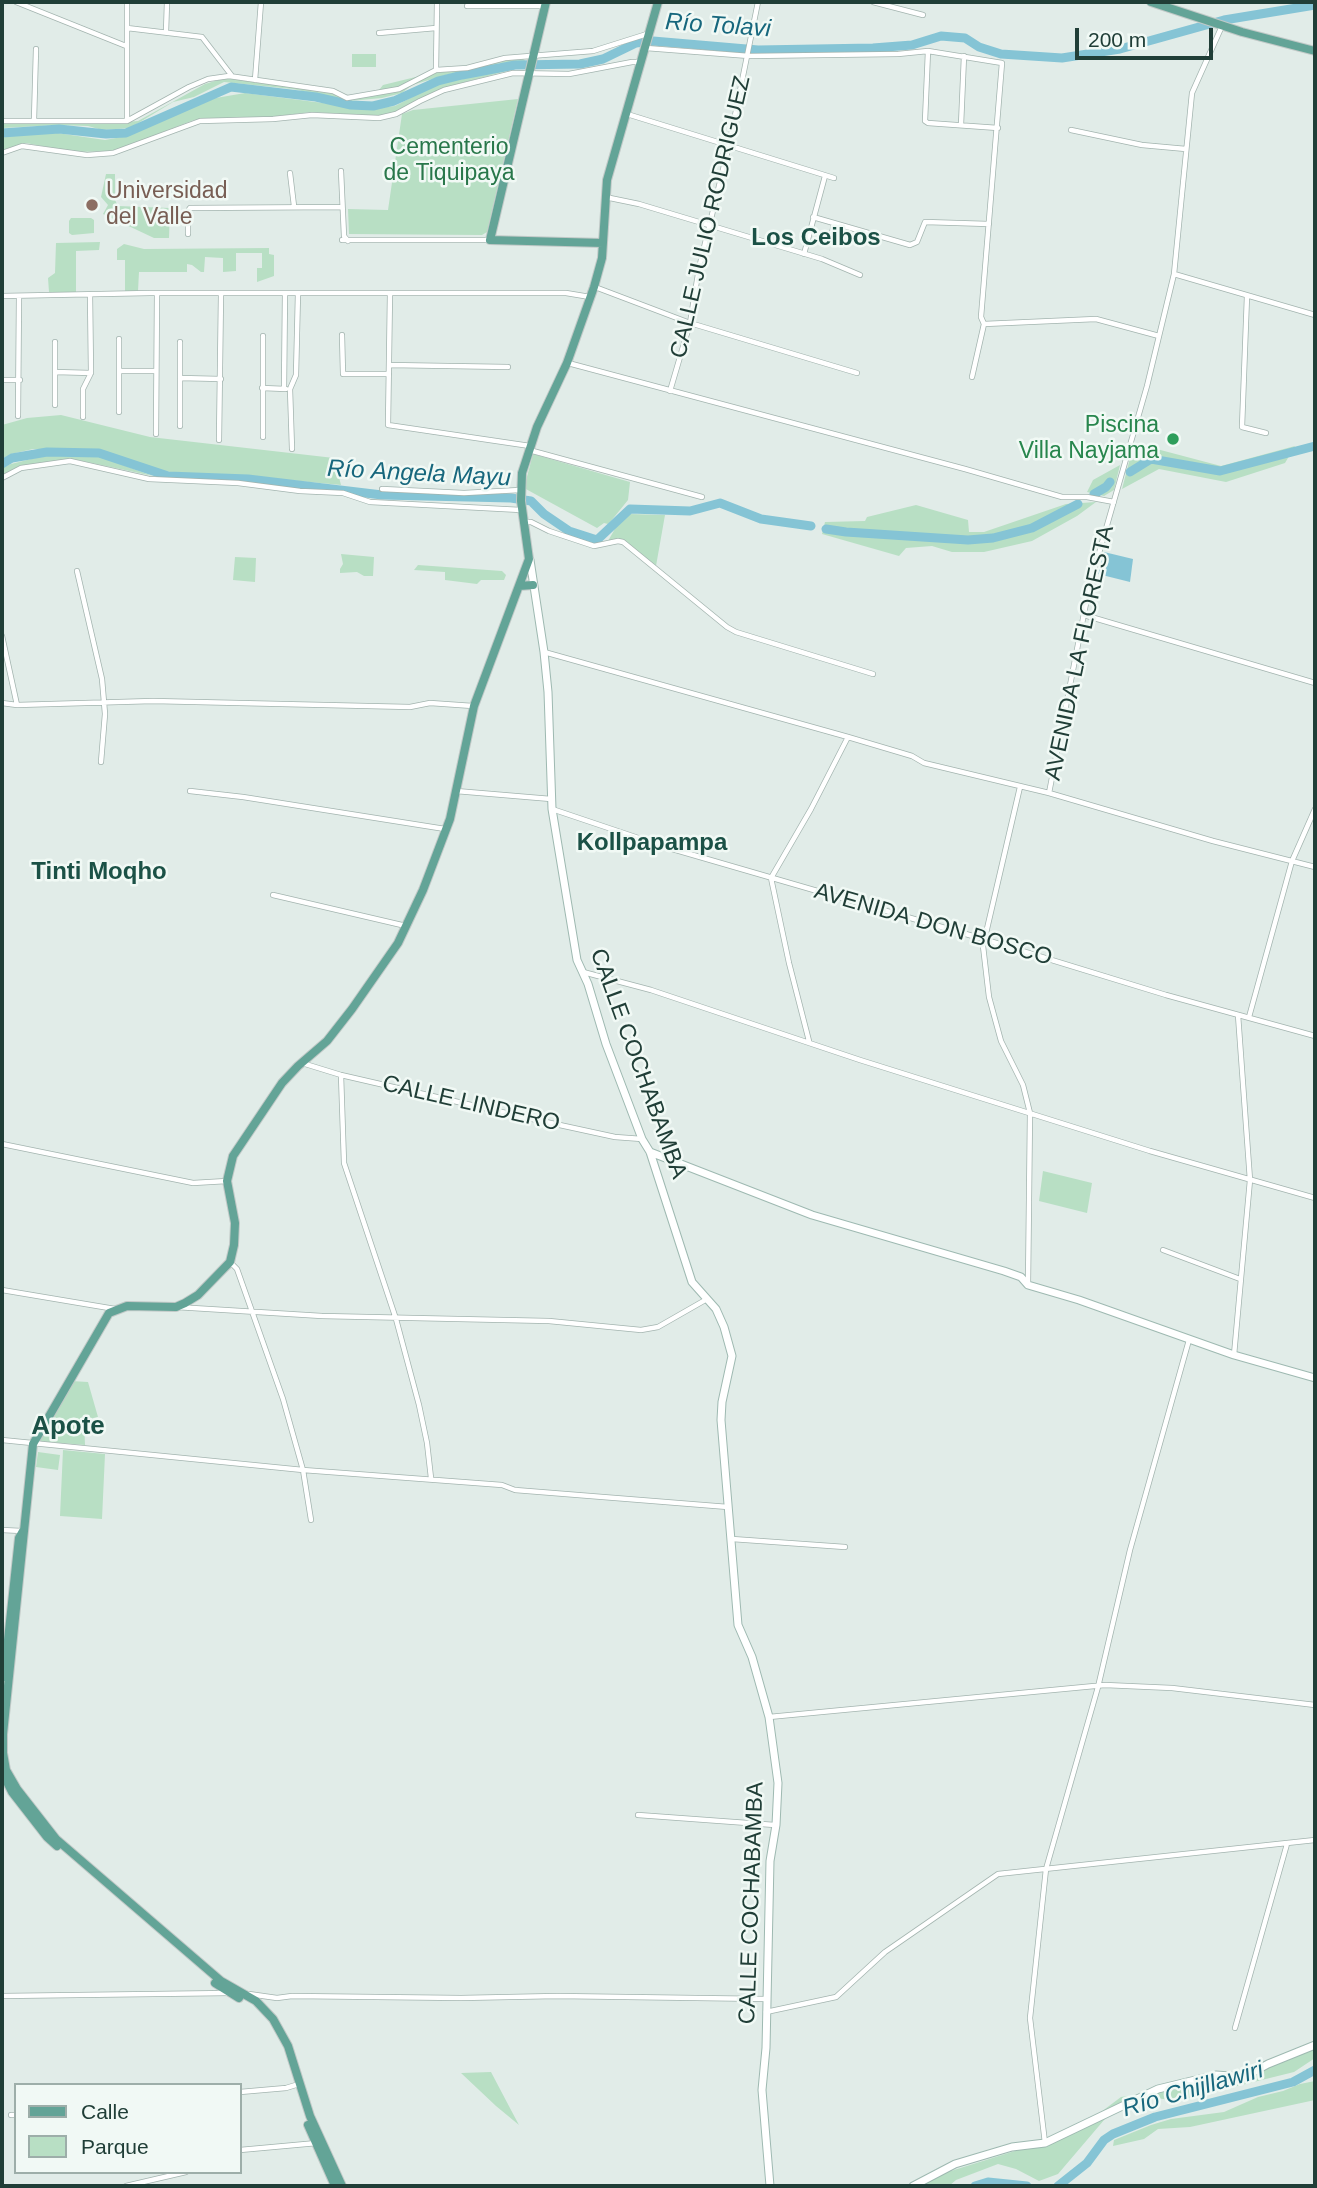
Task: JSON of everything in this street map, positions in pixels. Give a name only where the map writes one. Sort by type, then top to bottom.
[{"type":"main road","name":"CALLE COCHABAMBA","points":[[529,559],[521,499],[529,448],[567,363],[603,258],[605,197],[658,2]]},
{"type":"main road","points":[[1151,2],[1315,51]]},
{"type":"main road","points":[[545,4],[490,240],[603,243]]},
{"type":"main road","points":[[232,1993],[56,1839],[11,1780],[4,1760],[2,1734],[19,1538],[23,1531],[33,1444],[105,1317],[115,1309],[127,1306],[176,1307],[198,1295],[230,1262],[235,1223],[227,1181],[233,1156],[282,1083],[327,1041],[352,1009],[407,927],[446,829],[474,706],[529,559]]},
{"type":"main road","points":[[519,586],[533,585]]},
{"type":"main road","points":[[2,1697],[17,1581]]},
{"type":"main road","points":[[2,1772],[12,1792],[47,1837],[232,1993],[256,2001],[273,2019],[288,2046],[297,2085],[335,2186]]},
{"type":"main road","points":[[318,2143],[342,2186]]},
{"type":"street","points":[[16,2],[126,46]]},
{"type":"street","points":[[127,2],[127,121]]},
{"type":"street","points":[[166,32],[167,2]]},
{"type":"street","points":[[255,80],[261,2]]},
{"type":"street","points":[[436,71],[437,2]]},
{"type":"street","name":"CALLE JULIO RODRIGUEZ","points":[[670,391],[690,323],[691,303],[729,145],[758,2]]},
{"type":"street","points":[[873,2],[923,15]]},
{"type":"street","points":[[467,6],[545,4]]},
{"type":"street","name":"AVENIDA LA FLORESTA","points":[[1049,793],[1084,615],[1160,336],[1174,274],[1192,93],[1221,24]]},
{"type":"street","points":[[127,28],[202,37],[233,77]]},
{"type":"street","points":[[379,33],[436,28]]},
{"type":"street","points":[[2,153],[22,146],[87,155],[113,153],[201,121],[312,115],[379,118],[396,114],[419,100],[444,90],[513,73],[530,65],[645,42],[678,49],[898,54],[928,51],[1002,62],[981,317],[984,324],[972,377]]},
{"type":"street","points":[[34,120],[36,49]]},
{"type":"street","points":[[928,51],[925,121],[998,128]]},
{"type":"street","points":[[961,125],[964,56]]},
{"type":"street","points":[[2,121],[127,121],[208,79],[233,77],[255,80],[333,91],[347,98],[399,89],[436,71],[467,68],[505,58],[569,74],[640,62]]},
{"type":"street","points":[[626,114],[835,178]]},
{"type":"street","points":[[1071,130],[1142,145],[1186,149]]},
{"type":"street","points":[[341,171],[344,242],[490,240]]},
{"type":"street","points":[[290,173],[293,206]]},
{"type":"street","points":[[804,254],[825,176]]},
{"type":"street","points":[[605,197],[648,207],[804,254],[860,275]]},
{"type":"street","points":[[188,234],[190,208],[342,207]]},
{"type":"street","points":[[813,217],[910,245],[916,242],[925,222],[989,224]]},
{"type":"street","points":[[830,242],[834,224]]},
{"type":"street","points":[[1174,274],[1315,315]]},
{"type":"street","points":[[594,286],[690,323],[857,373]]},
{"type":"street","points":[[2,296],[157,293],[566,293],[591,297]]},
{"type":"street","points":[[156,433],[157,293]]},
{"type":"street","points":[[285,293],[287,389],[292,449]]},
{"type":"street","points":[[287,389],[296,375],[298,293]]},
{"type":"street","points":[[390,293],[388,425],[529,448],[702,497]]},
{"type":"street","points":[[219,440],[221,294]]},
{"type":"street","points":[[83,417],[83,389],[91,373],[90,295]]},
{"type":"street","points":[[18,416],[19,296]]},
{"type":"street","points":[[1247,296],[1242,427],[1266,433]]},
{"type":"street","points":[[984,324],[1089,319],[1160,336]]},
{"type":"street","points":[[262,437],[263,335]]},
{"type":"street","points":[[342,335],[342,374],[389,374]]},
{"type":"street","points":[[118,412],[119,339]]},
{"type":"street","points":[[55,342],[55,405]]},
{"type":"street","points":[[180,342],[180,426]]},
{"type":"street","points":[[567,363],[965,468],[1062,497],[1087,497],[1114,502]]},
{"type":"street","points":[[389,365],[508,367]]},
{"type":"street","points":[[119,371],[156,371]]},
{"type":"street","points":[[55,372],[91,373]]},
{"type":"street","points":[[180,378],[221,379]]},
{"type":"street","points":[[2,380],[20,380]]},
{"type":"street","points":[[262,388],[287,389]]},
{"type":"street","points":[[2,478],[21,468],[70,461],[149,479],[238,483],[343,493],[370,502],[521,499]]},
{"type":"street","points":[[382,489],[464,492],[521,499]]},
{"type":"street","points":[[524,522],[531,522],[594,546],[624,542],[736,632],[873,674]]},
{"type":"street","name":"CALLE COCHABAMBA","points":[[529,559],[544,652],[551,728],[552,809],[577,960],[589,984],[606,1044],[642,1139],[650,1153],[692,1282],[720,1317],[732,1356],[721,1420],[738,1625],[752,1657],[769,1717],[778,1783],[776,1825],[770,1861],[766,2048],[762,2090],[769,2186]]},
{"type":"street","points":[[77,571],[102,679],[101,762]]},
{"type":"street","points":[[1084,615],[1315,683]]},
{"type":"street","points":[[2,636],[17,705]]},
{"type":"street","points":[[544,652],[848,737],[912,756],[924,763],[1049,793],[1213,841],[1315,867]]},
{"type":"street","points":[[2,703],[17,705],[153,701],[411,707],[430,703],[474,706]]},
{"type":"street","points":[[809,1042],[771,878],[848,737]]},
{"type":"street","points":[[1020,787],[983,939],[989,997],[1001,1041],[1023,1084],[1030,1113],[1028,1286]]},
{"type":"street","points":[[190,791],[446,829]]},
{"type":"street","points":[[456,791],[551,799]]},
{"type":"street","name":"AVENIDA DON BOSCO","points":[[552,809],[663,846],[1166,995],[1315,1036]]},
{"type":"street","points":[[1249,1017],[1292,861],[1315,809]]},
{"type":"street","points":[[273,895],[407,927]]},
{"type":"street","points":[[583,972],[651,990],[1030,1113],[1315,1198]]},
{"type":"street","points":[[1234,1355],[1250,1180],[1238,1015]]},
{"type":"street","name":"CALLE LINDERO","points":[[301,1063],[341,1075],[615,1137],[642,1139]]},
{"type":"street","points":[[341,1075],[344,1163],[396,1319],[419,1405],[431,1478]]},
{"type":"street","points":[[2,1144],[193,1183],[227,1181]]},
{"type":"street","points":[[650,1153],[812,1215],[1004,1271],[1021,1277],[1028,1286],[1079,1300],[1234,1355],[1315,1378]]},
{"type":"street","points":[[1163,1250],[1240,1279]]},
{"type":"street","points":[[230,1262],[237,1269],[283,1399],[303,1470],[311,1520]]},
{"type":"street","points":[[2,1290],[115,1309]]},
{"type":"street","points":[[176,1307],[396,1319],[549,1321],[641,1330],[658,1327],[707,1299]]},
{"type":"street","points":[[1045,2143],[1030,2018],[1046,1869],[1098,1687],[1130,1550],[1189,1339]]},
{"type":"street","points":[[2,1440],[303,1470],[431,1478],[502,1485],[515,1490],[729,1507]]},
{"type":"street","points":[[2,1530],[23,1531]]},
{"type":"street","points":[[732,1539],[845,1547]]},
{"type":"street","points":[[769,1717],[1105,1685],[1172,1688],[1315,1705]]},
{"type":"street","points":[[638,1815],[776,1825]]},
{"type":"street","points":[[765,2012],[836,1997],[885,1952],[998,1874],[1287,1844],[1314,1840],[1315,1830]]},
{"type":"street","points":[[1235,2028],[1287,1844]]},
{"type":"street","points":[[2,1996],[232,1993],[277,1998],[557,1996],[766,1999]]},
{"type":"street","points":[[913,2186],[955,2164],[1012,2147],[1045,2143],[1158,2089],[1216,2075],[1244,2077],[1315,2045]]},
{"type":"street","points":[[242,2092],[297,2085]]},
{"type":"street","points":[[242,2150],[318,2143]]},
{"type":"street","points":[[126,2186],[177,2174]]},
{"type":"green space","points":[[352,54],[376,54],[376,67],[352,67]]},
{"type":"green space","points":[[523,59],[527,62],[500,63],[484,69],[453,73],[412,85],[402,93],[382,98],[349,101],[293,89],[224,82],[194,97],[173,102],[130,128],[102,130],[88,126],[58,125],[2,128],[2,123],[98,124],[138,121],[205,84],[225,78],[333,93],[347,100],[375,95],[383,85],[436,72],[465,70],[505,60]]},
{"type":"green space","points":[[525,66],[443,88],[394,113],[379,116],[311,112],[263,118],[211,118],[194,120],[114,151],[74,152],[26,143],[2,150],[2,138],[15,134],[57,133],[105,140],[127,136],[210,99],[245,93],[370,109],[395,106],[439,83]]},
{"type":"green space","name":"Cementerio de Tiquipaya","points":[[518,99],[487,232],[482,235],[349,234],[348,209],[388,210],[402,114],[413,110]]},
{"type":"green space","points":[[106,174],[115,174],[115,200],[118,206],[170,208],[169,238],[154,238],[103,214],[108,205],[101,197]]},
{"type":"green space","points":[[71,218],[91,218],[94,220],[94,233],[72,235],[69,233]]},
{"type":"green space","points":[[100,242],[99,250],[76,251],[76,292],[49,292],[48,278],[55,273],[56,243]]},
{"type":"green space","points":[[124,244],[144,249],[269,248],[269,254],[274,255],[274,276],[257,282],[257,268],[262,268],[262,253],[236,253],[236,271],[223,272],[223,258],[205,257],[204,272],[187,264],[187,272],[139,272],[138,291],[125,291],[125,260],[117,260],[117,249]]},
{"type":"green space","points":[[61,415],[150,437],[334,458],[341,485],[155,470],[99,450],[33,449],[2,459],[2,425],[27,418]]},
{"type":"green space","points":[[1134,443],[1221,466],[1295,446],[1285,463],[1226,482],[1159,469],[1122,489]]},
{"type":"green space","points":[[533,454],[630,482],[628,500],[608,524],[604,523],[597,528],[524,488]]},
{"type":"green space","points":[[47,455],[98,456],[153,476],[73,459],[19,466],[2,475],[2,468],[11,464]]},
{"type":"green space","points":[[1120,465],[1114,490],[1104,496],[1087,492],[1093,480]]},
{"type":"green space","points":[[1096,502],[1032,541],[984,552],[952,552],[932,546],[906,548],[899,556],[822,534],[825,522],[865,521],[867,517],[916,505],[968,520],[969,532],[984,532],[1066,504]]},
{"type":"green space","points":[[629,514],[665,515],[656,566],[624,540],[608,541],[616,527]]},
{"type":"green space","points":[[341,554],[374,557],[373,576],[364,576],[357,572],[340,573],[343,564]]},
{"type":"green space","points":[[235,557],[256,558],[255,582],[233,580]]},
{"type":"green space","points":[[418,565],[502,571],[506,575],[504,580],[481,580],[477,584],[445,580],[445,572],[414,570]]},
{"type":"green space","points":[[1043,1171],[1092,1183],[1087,1213],[1039,1201]]},
{"type":"green space","points":[[71,1381],[88,1382],[98,1417],[84,1420],[85,1445],[37,1441]]},
{"type":"green space","points":[[63,1450],[105,1454],[102,1519],[60,1516]]},
{"type":"green space","points":[[38,1452],[60,1455],[58,1470],[36,1467]]},
{"type":"green space","points":[[1315,2048],[1315,2058],[1294,2072],[1177,2101],[1149,2097],[1123,2102],[1110,2113],[1058,2174],[1039,2181],[1016,2169],[998,2164],[956,2180],[949,2186],[920,2186],[938,2175],[1018,2150],[1043,2147],[1073,2133],[1121,2097],[1179,2089],[1208,2079],[1245,2080],[1285,2057]]},
{"type":"green space","points":[[491,2072],[519,2125],[461,2073]]},
{"type":"green space","points":[[1315,2081],[1315,2100],[1190,2127],[1158,2129],[1144,2139],[1113,2146],[1114,2140],[1151,2125],[1171,2119],[1224,2112],[1258,2097]]},
{"type":"water","points":[[1104,552],[1133,559],[1130,582],[1098,574]]},
{"type":"waterway","name":"Río Tolavi","points":[[2,133],[59,129],[106,134],[126,133],[231,87],[373,106],[394,101],[438,81],[462,75],[515,65],[580,64],[603,59],[636,43],[653,41],[758,50],[873,48],[912,45],[941,36],[965,38],[979,47],[1001,54],[1062,58],[1120,49],[1224,20],[1315,5]]},
{"type":"waterway","name":"Río Angela Mayu","points":[[1130,472],[1151,459],[1220,471],[1315,446]]},
{"type":"waterway","name":"Río Angela Mayu","points":[[2,464],[12,458],[47,452],[99,453],[168,476],[248,479],[382,495],[511,498],[531,501],[544,514],[569,531],[597,540],[630,509],[690,511],[720,503],[761,519],[811,526]]},
{"type":"waterway","name":"Río Angela Mayu","points":[[1094,494],[1110,482]]},
{"type":"waterway","name":"Río Angela Mayu","points":[[826,529],[968,540],[993,538],[1032,528],[1078,504]]},
{"type":"waterway","name":"Río Chijllawiri","points":[[1058,2186],[1087,2163],[1104,2140],[1113,2134],[1155,2117],[1293,2082],[1315,2070]]},
{"type":"waterway","name":"Río Chijllawiri","points":[[975,2186],[988,2182],[1027,2186]]},
{"type":"place","name":"Universidad del Valle","points":[[92,205]]},
{"type":"place","name":"Piscina Villa Nayjama","points":[[1173,439]]},
{"type":"district","name":"Los Ceibos","points":[[816,238]]},
{"type":"district","name":"Kollpapampa","points":[[652,843]]},
{"type":"district","name":"Tinti Moqho","points":[[99,872]]},
{"type":"district","name":"Apote","points":[[68,1427]]}]
